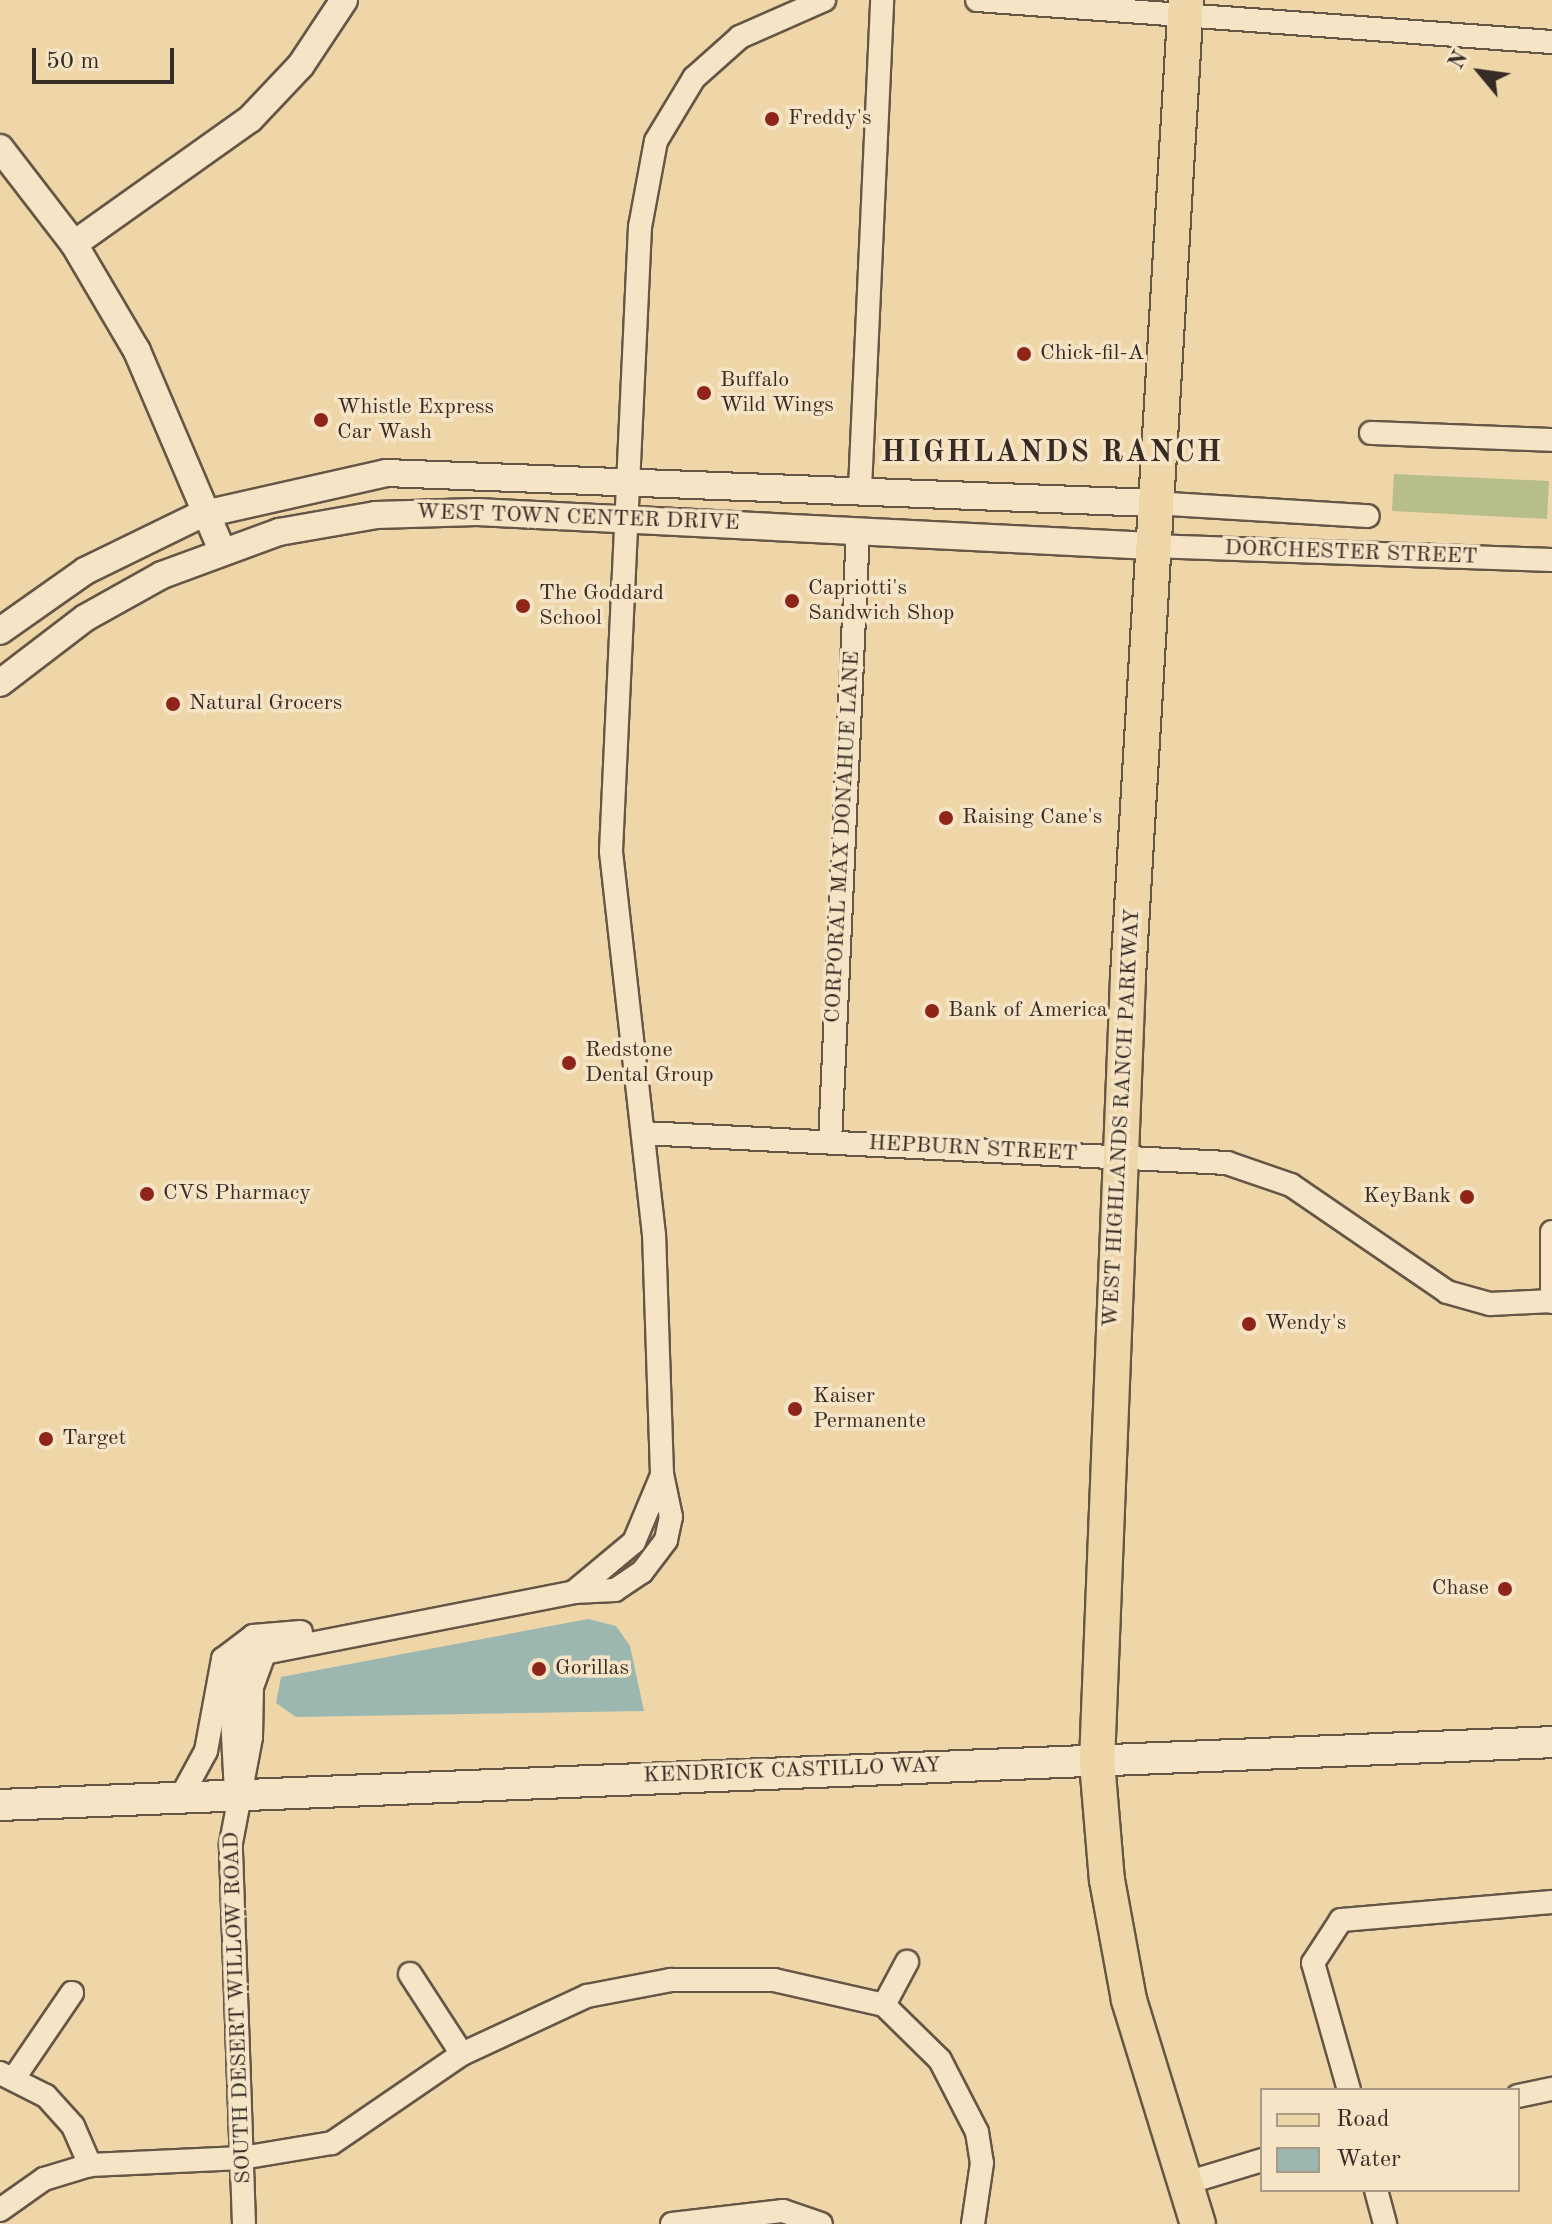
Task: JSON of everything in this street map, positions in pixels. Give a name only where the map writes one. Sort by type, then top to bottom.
[{"type":"main road","name":"WEST HIGHLANDS RANCH PARKWAY","points":[[1185,6],[1153,503],[1120,1155],[1097,1762],[1107,1880],[1129,2000],[1198,2224]]},
{"type":"main road","name":"KENDRICK CASTILLO WAY","points":[[0,1796],[32,1799],[182,1795],[1552,1742]]},
{"type":"main road","name":"KENDRICK CASTILLO WAY","points":[[0,1805],[32,1799]]},
{"type":"street","points":[[74,244],[250,119],[301,65],[344,0]]},
{"type":"street","points":[[182,1795],[202,1765],[213,1681],[229,1651],[264,1634],[366,1630],[574,1592],[634,1542],[662,1474],[654,1235],[611,858],[640,227],[656,141],[694,78],[740,37],[824,0]]},
{"type":"street","points":[[860,489],[882,0]]},
{"type":"street","points":[[977,0],[1185,6],[1552,42]]},
{"type":"street","points":[[0,148],[74,244],[147,371],[210,511],[222,550]]},
{"type":"street","points":[[1371,433],[1552,440]]},
{"type":"street","name":"WEST TOWN CENTER DRIVE","points":[[0,631],[113,555],[210,511],[386,473],[627,477],[1153,503]]},
{"type":"street","name":"DORCHESTER STREET","points":[[1153,503],[1368,516]]},
{"type":"street","name":"WEST TOWN CENTER DRIVE","points":[[0,683],[114,600],[222,550],[309,525],[393,513],[625,518],[1151,546]]},
{"type":"street","name":"CORPORAL MAX DONAHUE LANE","points":[[830,1142],[858,531]]},
{"type":"street","name":"DORCHESTER STREET","points":[[1151,546],[1552,560]]},
{"type":"street","name":"HEPBURN STREET","points":[[643,1133],[1120,1155],[1257,1170],[1301,1192],[1447,1292],[1490,1304],[1552,1302]]},
{"type":"street","points":[[1552,1232],[1552,1302]]},
{"type":"street","name":"SOUTH DESERT WILLOW ROAD","points":[[244,2224],[231,1843],[236,1792],[232,1690],[241,1669],[265,1652],[366,1630]]},
{"type":"street","points":[[1348,2088],[1313,1963],[1341,1920],[1552,1902]]},
{"type":"street","points":[[884,2005],[907,1962]]},
{"type":"street","points":[[410,1974],[462,2054]]},
{"type":"street","points":[[0,2210],[44,2179],[90,2165],[242,2158],[332,2143],[462,2054],[587,1996],[671,1980],[774,1980],[884,2005],[940,2060],[977,2132],[982,2163],[973,2224]]},
{"type":"street","points":[[72,1993],[7,2075],[46,2096],[73,2126],[90,2165]]},
{"type":"street","points":[[1520,2096],[1552,2089]]},
{"type":"street","points":[[1186,2183],[1260,2161]]},
{"type":"street","points":[[1377,2192],[1385,2224]]},
{"type":"street","points":[[672,2224],[783,2211],[821,2224]]},
{"type":"green space","points":[[1394,474],[1549,481],[1547,519],[1392,511]]},
{"type":"water","points":[[588,1619],[616,1626],[630,1646],[644,1711],[296,1717],[276,1703],[281,1677]]},
{"type":"place","name":"Freddy's","points":[[772,119]]},
{"type":"place","name":"Chick-fil-A","points":[[1024,354]]},
{"type":"place","name":"Buffalo Wild Wings","points":[[704,393]]},
{"type":"place","name":"Whistle Express Car Wash","points":[[321,420]]},
{"type":"place","name":"Capriotti's Sandwich Shop","points":[[792,601]]},
{"type":"place","name":"The Goddard School","points":[[523,606]]},
{"type":"place","name":"Natural Grocers","points":[[173,704]]},
{"type":"place","name":"Raising Cane's","points":[[946,818]]},
{"type":"place","name":"Bank of America","points":[[932,1011]]},
{"type":"place","name":"Redstone Dental Group","points":[[569,1063]]},
{"type":"place","name":"CVS Pharmacy","points":[[147,1194]]},
{"type":"place","name":"KeyBank","points":[[1467,1197]]},
{"type":"place","name":"Wendy's","points":[[1249,1324]]},
{"type":"place","name":"Kaiser Permanente","points":[[795,1409]]},
{"type":"place","name":"Target","points":[[46,1439]]},
{"type":"place","name":"Chase","points":[[1505,1589]]},
{"type":"place","name":"Gorillas","points":[[539,1669]]},
{"type":"district","name":"HIGHLANDS RANCH","points":[[1052,453]]}]
